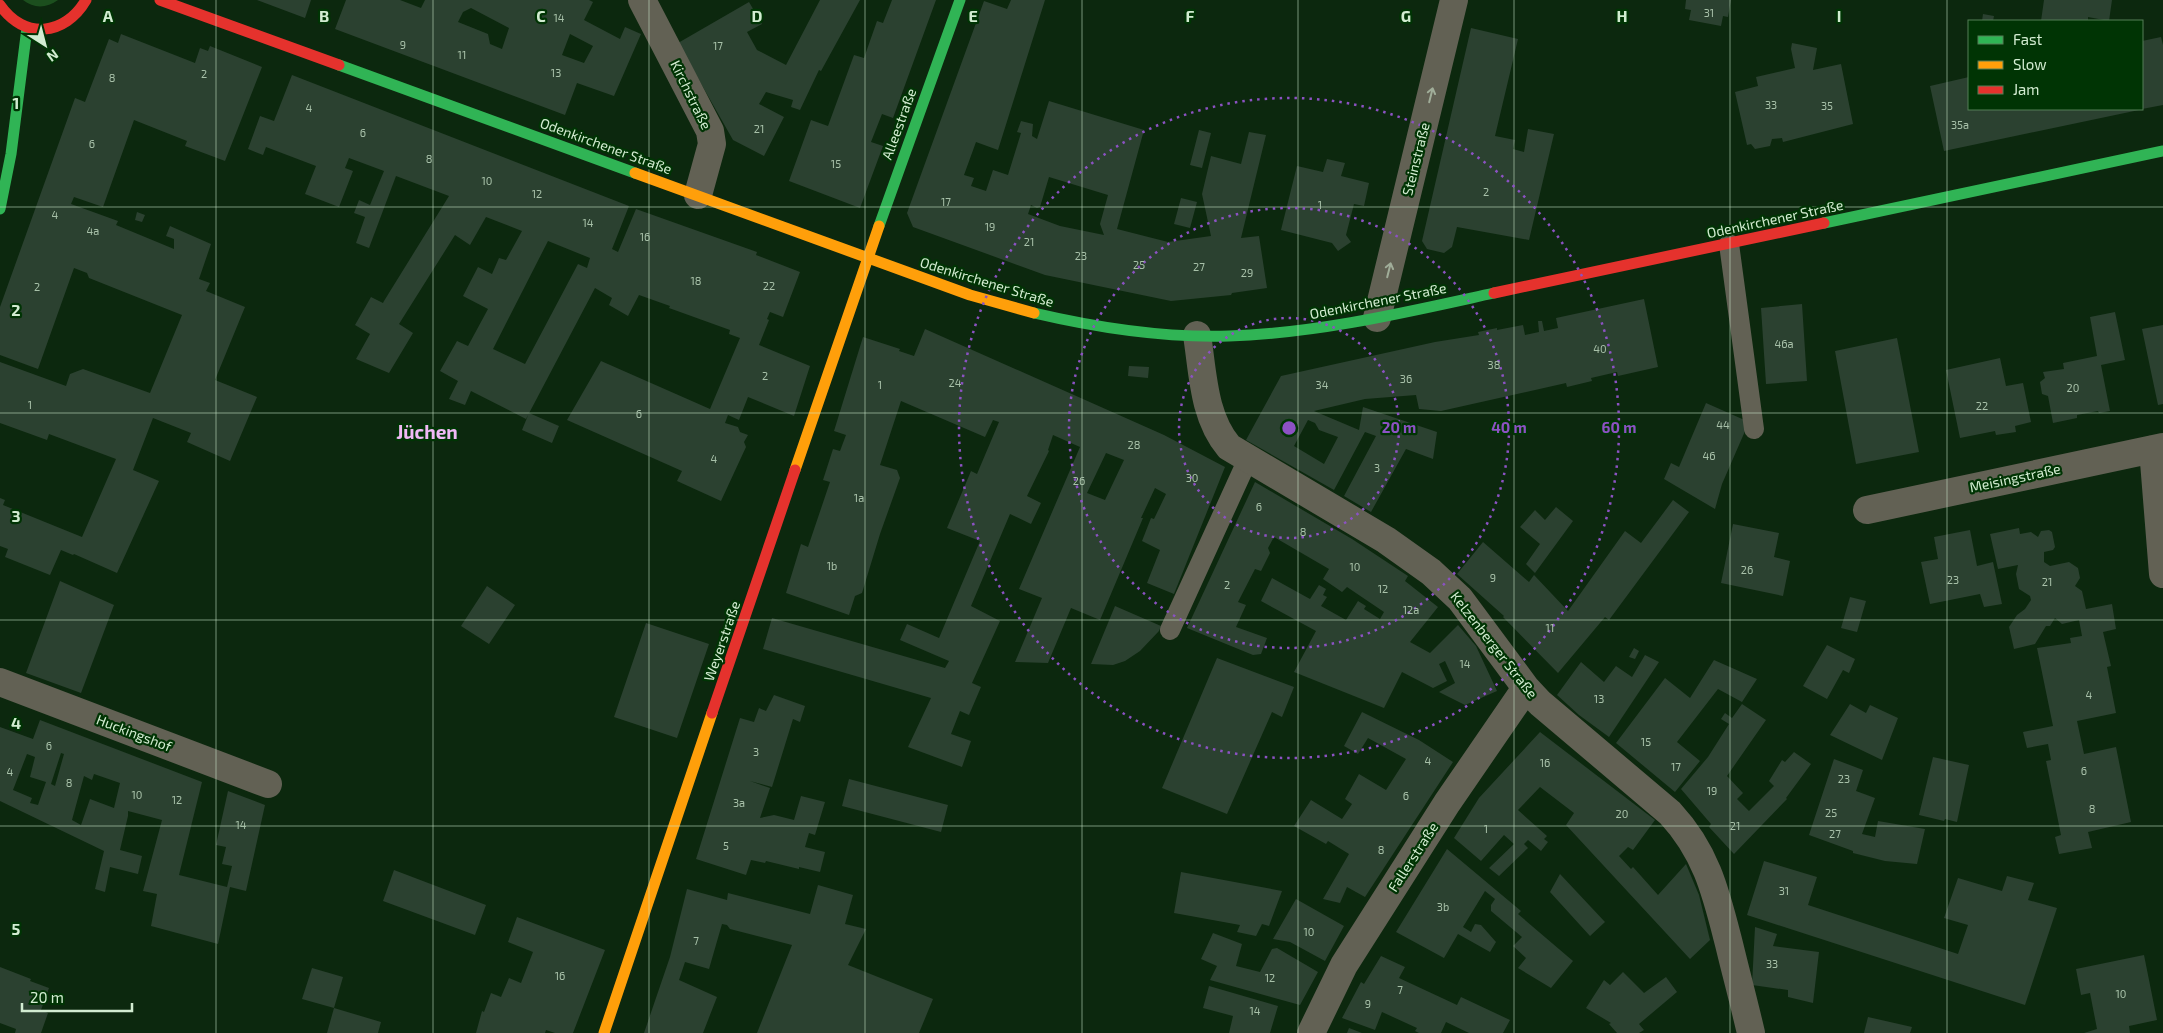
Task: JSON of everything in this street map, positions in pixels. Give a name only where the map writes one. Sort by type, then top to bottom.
[{"type":"main road","points":[[0,5],[13,21],[28,28],[41,31],[66,23],[77,15],[86,0]]},
{"type":"main road","name":"Odenkirchener Straße","points":[[160,0],[970,295],[1032,313],[1109,328],[1197,336],[1233,336],[1284,332],[1377,318],[2163,151]]},
{"type":"main road","name":"Alleestraße","points":[[867,258],[960,0]]},
{"type":"main road","points":[[0,209],[11,154],[28,28]]},
{"type":"main road","name":"Weyerstraße","points":[[604,1033],[867,258]]},
{"type":"street","name":"Kirchstraße","points":[[642,0],[710,131],[712,144],[698,195]]},
{"type":"street","name":"Steinstraße","points":[[1377,318],[1454,0]]},
{"type":"street","name":"Kelzenberger Straße","points":[[1197,336],[1212,420],[1218,433],[1229,446],[1386,540],[1431,572],[1470,610],[1526,688],[1571,731],[1670,813],[1686,830],[1698,849],[1715,887],[1751,1033]]},
{"type":"street","name":"Meisingstraße","points":[[1867,510],[2158,448]]},
{"type":"street","points":[[2158,448],[2163,574]]},
{"type":"street","name":"Huckingshof","points":[[0,682],[268,784]]},
{"type":"street","name":"Fallerstraße","points":[[1311,1033],[1344,965],[1447,803],[1526,688]]},
{"type":"lane","points":[[1729,244],[1754,429]]},
{"type":"lane","points":[[1170,630],[1248,459]]},
{"type":"green space","points":[[23,0],[58,0],[49,5],[36,6]]},
{"type":"building","points":[[257,0],[311,0],[305,18]]},
{"type":"building","points":[[346,0],[400,0],[421,8],[425,0],[589,0],[593,2],[584,20],[620,39],[625,27],[641,34],[614,96],[577,83],[565,115],[335,29]],"holes":[[[471,8],[509,28],[502,49],[490,44],[488,34],[458,22],[463,12]],[[570,34],[593,46],[584,63],[562,55]]]},
{"type":"building","points":[[820,0],[860,0],[821,71],[819,70],[800,110],[791,107],[793,100],[766,92],[759,104],[784,117],[764,156],[733,140],[678,43],[749,2],[762,24],[747,32],[757,50],[786,65]]},
{"type":"building","points":[[892,0],[936,0],[893,118],[882,114],[871,142],[883,146],[860,208],[789,181],[811,120],[828,126],[854,55],[864,58],[877,21],[883,23]]},
{"type":"building","points":[[1011,0],[1045,0],[998,150],[976,142],[964,175],[974,178],[971,186],[986,191],[993,170],[1008,175],[1021,133],[1017,132],[1021,121],[1033,124],[1032,136],[1037,139],[1049,101],[1144,130],[1117,229],[1168,242],[1211,236],[1202,194],[1211,156],[1241,164],[1249,132],[1266,135],[1241,238],[1259,236],[1267,288],[1232,293],[1231,295],[1171,301],[1045,275],[913,227],[907,213],[984,1],[1007,9]],"holes":[[[1049,177],[1108,195],[1100,224],[1104,235],[1060,226],[1028,214],[1031,205],[1037,208],[1040,207]]]},
{"type":"building","points":[[1686,0],[1731,0],[1728,17],[1723,16],[1721,26],[1689,20],[1691,10],[1685,9]]},
{"type":"building","points":[[2044,0],[2112,0],[2109,20],[2088,17],[2088,20],[2041,20]]},
{"type":"building","points":[[1983,14],[1994,16],[1993,20],[1982,20]]},
{"type":"building","points":[[1471,28],[1518,39],[1495,136],[1515,140],[1513,149],[1524,152],[1528,129],[1554,134],[1529,240],[1457,227],[1452,247],[1444,253],[1427,249],[1422,241]]},
{"type":"building","points":[[121,34],[195,63],[200,48],[208,51],[210,46],[262,67],[225,161],[185,146],[187,141],[134,120],[103,207],[74,197],[71,204],[118,221],[116,225],[174,249],[174,239],[166,236],[170,226],[211,244],[199,279],[210,283],[206,291],[245,307],[215,380],[257,397],[230,461],[187,442],[191,433],[153,418],[133,470],[159,481],[117,573],[61,550],[50,575],[5,557],[8,549],[0,546],[0,498],[5,500],[3,505],[82,537],[116,459],[49,434],[47,440],[0,423],[0,362],[66,386],[70,374],[83,369],[150,393],[182,315],[89,278],[87,273],[74,268],[38,369],[0,355],[0,307],[75,98],[85,102],[109,39],[118,43]]},
{"type":"building","points":[[2161,37],[2163,45],[2163,105],[2143,109],[2143,41]]},
{"type":"building","points":[[1792,43],[1817,48],[1813,70],[1841,64],[1853,124],[1783,142],[1782,138],[1772,139],[1770,146],[1755,149],[1751,144],[1747,145],[1735,92],[1758,86],[1756,77],[1795,68],[1791,49]]},
{"type":"building","points":[[292,75],[629,206],[612,249],[618,252],[636,209],[757,252],[756,255],[800,272],[783,317],[770,312],[767,319],[769,320],[759,345],[810,366],[794,416],[748,397],[739,420],[728,415],[725,423],[738,427],[740,432],[748,435],[744,442],[746,447],[721,501],[677,481],[682,471],[567,420],[601,361],[710,409],[740,338],[729,334],[730,330],[639,295],[628,316],[609,305],[612,298],[595,288],[526,419],[471,391],[465,405],[449,399],[458,381],[440,371],[457,341],[468,346],[488,309],[463,296],[478,267],[492,274],[499,258],[506,260],[522,231],[486,217],[470,245],[455,235],[399,324],[413,333],[389,373],[356,359],[370,334],[355,325],[371,297],[383,303],[449,196],[396,176],[369,248],[356,243],[365,217],[354,213],[359,200],[370,205],[384,171],[349,158],[345,168],[353,171],[339,207],[305,194],[316,166],[266,147],[263,155],[248,149],[260,116],[274,121]],"holes":[[[548,241],[590,258],[587,268],[578,264],[525,364],[493,349]]]},
{"type":"building","points":[[1968,77],[1968,110],[2139,110],[1944,151],[1930,86]]},
{"type":"building","points":[[1199,130],[1211,133],[1202,168],[1190,165]]},
{"type":"building","points":[[1327,159],[1345,163],[1341,176],[1369,183],[1364,206],[1354,204],[1346,235],[1351,242],[1338,251],[1332,243],[1281,230],[1297,166],[1323,172]]},
{"type":"building","points":[[1181,198],[1197,202],[1190,228],[1174,224]]},
{"type":"building","points":[[137,212],[145,215],[142,222],[135,220]]},
{"type":"building","points":[[1644,299],[1658,367],[1618,376],[1617,372],[1591,378],[1592,381],[1567,387],[1566,383],[1441,411],[1419,409],[1416,395],[1365,399],[1314,411],[1359,430],[1363,407],[1437,432],[1433,459],[1406,449],[1371,512],[1344,496],[1376,436],[1365,432],[1334,490],[1246,440],[1281,376],[1435,342],[1479,335],[1478,332],[1497,328],[1497,330],[1523,325],[1525,335],[1539,332],[1538,321],[1542,321],[1544,331],[1558,328],[1556,318]],"holes":[[[1308,420],[1315,423],[1319,430],[1338,437],[1324,464],[1294,446]]]},
{"type":"building","points":[[1802,304],[1807,381],[1766,384],[1761,308]]},
{"type":"building","points":[[2115,312],[2125,360],[2101,365],[2110,411],[2077,415],[2077,418],[2053,423],[2048,396],[2042,394],[2040,382],[2045,378],[2043,372],[2064,369],[2063,363],[2097,356],[2090,317]]},
{"type":"building","points":[[2163,325],[2163,404],[2158,405],[2142,329]]},
{"type":"building","points":[[925,329],[1164,435],[1225,467],[1174,594],[1147,583],[1160,550],[1142,541],[1151,518],[1154,519],[1166,494],[1155,488],[1100,620],[1071,608],[1048,663],[1015,662],[1042,598],[1019,589],[1080,447],[1053,435],[1049,451],[1027,496],[1041,503],[1031,524],[1010,514],[971,606],[1000,621],[972,683],[981,687],[969,715],[960,711],[951,734],[971,741],[962,767],[908,747],[931,698],[763,649],[772,618],[945,668],[949,661],[900,640],[907,624],[939,638],[980,541],[947,528],[971,471],[977,474],[999,422],[993,420],[985,437],[901,401],[880,465],[897,470],[900,478],[862,593],[855,596],[849,615],[786,593],[801,544],[808,547],[830,482],[823,480],[833,449],[840,451],[846,435],[834,431],[863,337],[900,349],[899,351],[914,356]],"holes":[[[1106,453],[1124,460],[1105,500],[1087,493]]]},
{"type":"building","points":[[1897,338],[1919,452],[1856,464],[1835,351]]},
{"type":"building","points":[[2000,358],[2006,386],[2023,383],[2031,422],[2015,426],[2016,432],[1996,435],[1995,431],[1960,438],[1946,370]]},
{"type":"building","points":[[1129,366],[1149,367],[1148,378],[1128,376]]},
{"type":"building","points":[[1706,403],[1749,422],[1722,484],[1715,509],[1664,479],[1671,463],[1679,467]]},
{"type":"building","points":[[529,413],[559,426],[552,443],[522,430]]},
{"type":"building","points":[[1255,482],[1352,539],[1408,576],[1405,581],[1438,607],[1410,642],[1430,653],[1458,625],[1476,646],[1497,691],[1465,705],[1439,692],[1455,683],[1445,661],[1439,664],[1447,681],[1433,688],[1402,672],[1384,708],[1294,672],[1316,631],[1261,601],[1272,578],[1310,599],[1319,585],[1326,589],[1323,595],[1327,597],[1321,606],[1346,620],[1358,601],[1366,606],[1364,609],[1380,619],[1384,612],[1347,587],[1342,592],[1323,579],[1329,569],[1274,537],[1268,548],[1270,553],[1261,571],[1255,569],[1238,602],[1246,605],[1236,627],[1267,638],[1261,654],[1253,655],[1187,628]]},
{"type":"building","points":[[1673,500],[1689,512],[1609,620],[1605,617],[1558,673],[1504,616],[1457,574],[1483,542],[1529,582],[1534,575],[1568,611],[1625,531],[1641,543]]},
{"type":"building","points":[[1556,507],[1573,521],[1535,573],[1526,564],[1540,544],[1520,527],[1535,510],[1545,520]]},
{"type":"building","points":[[1733,524],[1779,533],[1774,557],[1790,561],[1783,596],[1721,583]]},
{"type":"building","points":[[2019,528],[2020,534],[2031,532],[2038,537],[2041,531],[2049,530],[2052,532],[2055,547],[2053,550],[2044,552],[2044,562],[2050,566],[2069,562],[2078,568],[2080,578],[2075,586],[2082,591],[2086,609],[2112,604],[2116,629],[2103,632],[2111,666],[2107,667],[2116,713],[2077,721],[2084,754],[2116,747],[2131,822],[2088,832],[2092,848],[2059,854],[2055,837],[2061,835],[2046,761],[2051,760],[2048,744],[2027,748],[2023,732],[2053,726],[2037,648],[2071,643],[2070,638],[2082,636],[2079,620],[2062,624],[2055,618],[2050,626],[2046,626],[2035,644],[2014,649],[2009,627],[2031,600],[2030,596],[2019,589],[2016,574],[2018,565],[1998,569],[1990,534]]},
{"type":"building","points":[[1970,530],[1977,566],[1993,562],[2002,604],[1984,607],[1980,594],[1930,604],[1921,562],[1938,559],[1934,537]]},
{"type":"building","points":[[60,581],[114,605],[81,693],[26,673]]},
{"type":"building","points":[[487,586],[515,605],[489,644],[461,626]]},
{"type":"building","points":[[1850,597],[1866,601],[1857,632],[1841,628]]},
{"type":"building","points":[[1115,606],[1161,626],[1159,631],[1140,651],[1125,661],[1113,665],[1091,664]]},
{"type":"building","points":[[646,623],[709,644],[677,738],[614,717]]},
{"type":"building","points":[[1827,645],[1855,659],[1849,673],[1843,670],[1827,699],[1803,686]]},
{"type":"building","points":[[1634,648],[1639,651],[1635,659],[1629,657]]},
{"type":"building","points":[[1645,655],[1659,662],[1609,737],[1579,715],[1557,695],[1581,662],[1604,682],[1616,666],[1632,677]]},
{"type":"building","points":[[1217,658],[1294,687],[1282,717],[1272,712],[1227,814],[1162,788]]},
{"type":"building","points":[[1714,660],[1757,679],[1742,702],[1718,689],[1677,742],[1700,761],[1675,792],[1616,743],[1665,678],[1690,698]]},
{"type":"building","points":[[774,695],[805,706],[800,722],[793,719],[772,787],[750,781],[770,788],[760,818],[774,815],[794,820],[801,796],[825,802],[815,835],[809,833],[805,847],[825,852],[820,872],[766,861],[765,863],[751,860],[746,875],[696,859],[740,718],[754,722],[759,708],[766,711]]},
{"type":"building","points":[[1742,704],[1766,720],[1727,776],[1743,793],[1737,799],[1749,811],[1774,786],[1769,781],[1782,760],[1785,762],[1794,752],[1811,764],[1787,799],[1734,854],[1709,827],[1711,824],[1681,789],[1708,757],[1729,724],[1721,719],[1725,713],[1732,718]]},
{"type":"building","points":[[1850,704],[1866,713],[1870,705],[1898,718],[1882,760],[1830,735]]},
{"type":"building","points":[[1362,712],[1419,740],[1453,762],[1365,897],[1347,887],[1340,903],[1323,899],[1349,854],[1328,841],[1326,844],[1294,826],[1311,800],[1342,819],[1352,804],[1345,799],[1359,774],[1386,790],[1406,759],[1368,738],[1358,754],[1344,746]]},
{"type":"building","points":[[40,720],[202,782],[179,875],[227,887],[232,866],[222,864],[226,847],[216,845],[228,791],[265,805],[246,891],[230,887],[218,944],[151,926],[157,894],[143,891],[162,820],[128,811],[120,850],[142,856],[138,874],[110,867],[105,892],[95,889],[104,851],[0,801],[0,727],[33,739]],"holes":[[[61,753],[64,754],[55,786],[51,784]],[[27,754],[35,757],[30,777],[46,782],[38,805],[30,803],[32,798],[13,790]],[[94,774],[120,783],[114,808],[90,799],[81,825],[72,820],[84,776],[92,780]]]},
{"type":"building","points":[[1540,732],[1655,820],[1633,850],[1628,847],[1619,856],[1631,869],[1633,867],[1658,895],[1686,864],[1699,895],[1710,940],[1690,959],[1566,825],[1574,813],[1540,787],[1518,810],[1547,836],[1544,839],[1548,842],[1541,851],[1528,840],[1524,844],[1528,848],[1499,876],[1489,868],[1514,844],[1504,835],[1481,861],[1454,838],[1479,798]]},
{"type":"building","points":[[1933,757],[1969,765],[1957,822],[1919,815]]},
{"type":"building","points":[[1834,759],[1863,770],[1856,791],[1875,798],[1862,834],[1875,837],[1878,821],[1925,829],[1917,864],[1885,861],[1853,853],[1853,851],[1809,835]]},
{"type":"building","points":[[849,779],[948,805],[941,832],[842,806]]},
{"type":"building","points":[[1447,849],[1521,911],[1518,914],[1573,961],[1551,988],[1518,968],[1526,958],[1513,946],[1522,937],[1491,911],[1491,905],[1495,899],[1485,891],[1463,927],[1471,932],[1475,924],[1481,925],[1496,942],[1490,952],[1458,934],[1444,958],[1396,932]]},
{"type":"building","points":[[1764,861],[1817,877],[1808,905],[1958,954],[1968,925],[1944,918],[1958,878],[2002,891],[2007,876],[2034,883],[2028,900],[2057,908],[2025,1005],[1747,915]]},
{"type":"building","points":[[394,870],[486,905],[475,935],[383,901]]},
{"type":"building","points":[[1181,872],[1282,891],[1269,926],[1262,924],[1256,936],[1237,932],[1240,925],[1174,913]]},
{"type":"building","points":[[1560,874],[1605,922],[1590,936],[1550,892]]},
{"type":"building","points":[[818,885],[853,895],[845,924],[866,929],[848,965],[933,999],[919,1033],[757,1033],[792,945],[730,929],[727,925],[722,924],[709,969],[685,962],[679,980],[717,997],[703,1033],[644,1033],[670,957],[687,889],[727,900],[728,893],[810,914]]},
{"type":"building","points":[[1296,899],[1344,926],[1325,961],[1290,942],[1273,939]]},
{"type":"building","points":[[517,917],[605,950],[573,1033],[555,1033],[546,1030],[545,1033],[476,1033],[482,1011],[484,1012],[491,993],[501,997],[509,978],[521,983],[533,952],[508,942]]},
{"type":"building","points":[[1755,927],[1777,934],[1773,946],[1819,952],[1813,1003],[1788,997],[1788,990],[1752,985]]},
{"type":"building","points":[[1213,933],[1242,944],[1236,966],[1260,972],[1272,949],[1277,948],[1318,972],[1300,1005],[1210,980],[1217,966],[1201,959]]},
{"type":"building","points":[[2144,955],[2157,1020],[2129,1026],[2130,1033],[2084,1033],[2097,1029],[2090,993],[2081,995],[2076,969]]},
{"type":"building","points":[[1381,956],[1405,967],[1399,978],[1457,1005],[1461,997],[1510,1020],[1503,1033],[1469,1033],[1446,1022],[1441,1033],[1419,1033],[1415,1031],[1417,1028],[1382,1012],[1375,1030],[1342,1018],[1361,982],[1364,984]]},
{"type":"building","points":[[0,967],[49,988],[41,1010],[48,1013],[41,1033],[15,1033],[16,1029],[0,1023]]},
{"type":"building","points":[[312,968],[343,977],[334,1008],[302,999]]},
{"type":"building","points":[[1623,972],[1644,993],[1666,977],[1677,992],[1639,1024],[1644,1030],[1639,1033],[1617,1033],[1609,1024],[1611,1023],[1586,1008],[1604,980],[1610,985]]},
{"type":"building","points":[[1209,986],[1278,1006],[1270,1033],[1229,1033],[1233,1016],[1203,1008]]},
{"type":"building","points":[[334,1008],[381,1022],[378,1033],[327,1033]]},
{"type":"building","points":[[1868,1017],[1912,1027],[1910,1033],[1864,1033]]},
{"type":"building","points":[[1349,1028],[1362,1033],[1347,1033]]},
{"type":"traffic: fast","points":[[879,226],[960,0]]},
{"type":"traffic: fast","points":[[0,209],[11,154],[27,28]]},
{"type":"traffic: fast","points":[[339,65],[635,173]]},
{"type":"traffic: fast","points":[[1824,223],[2163,151]]},
{"type":"traffic: fast","points":[[1034,313],[1082,323],[1155,334],[1229,336],[1296,331],[1329,326],[1494,293]]},
{"type":"traffic: slow","points":[[635,173],[970,295],[1034,313]]},
{"type":"traffic: slow","points":[[795,470],[879,226]]},
{"type":"traffic: slow","points":[[604,1033],[712,713]]},
{"type":"traffic: jam","points":[[0,5],[21,24],[32,28],[44,29],[56,27],[67,21],[86,0]]},
{"type":"traffic: jam","points":[[160,0],[339,65]]},
{"type":"traffic: jam","points":[[1494,293],[1824,223]]},
{"type":"traffic: jam","points":[[712,713],[795,470]]},
{"type":"district","name":"Jüchen","points":[[427,432]]}]
